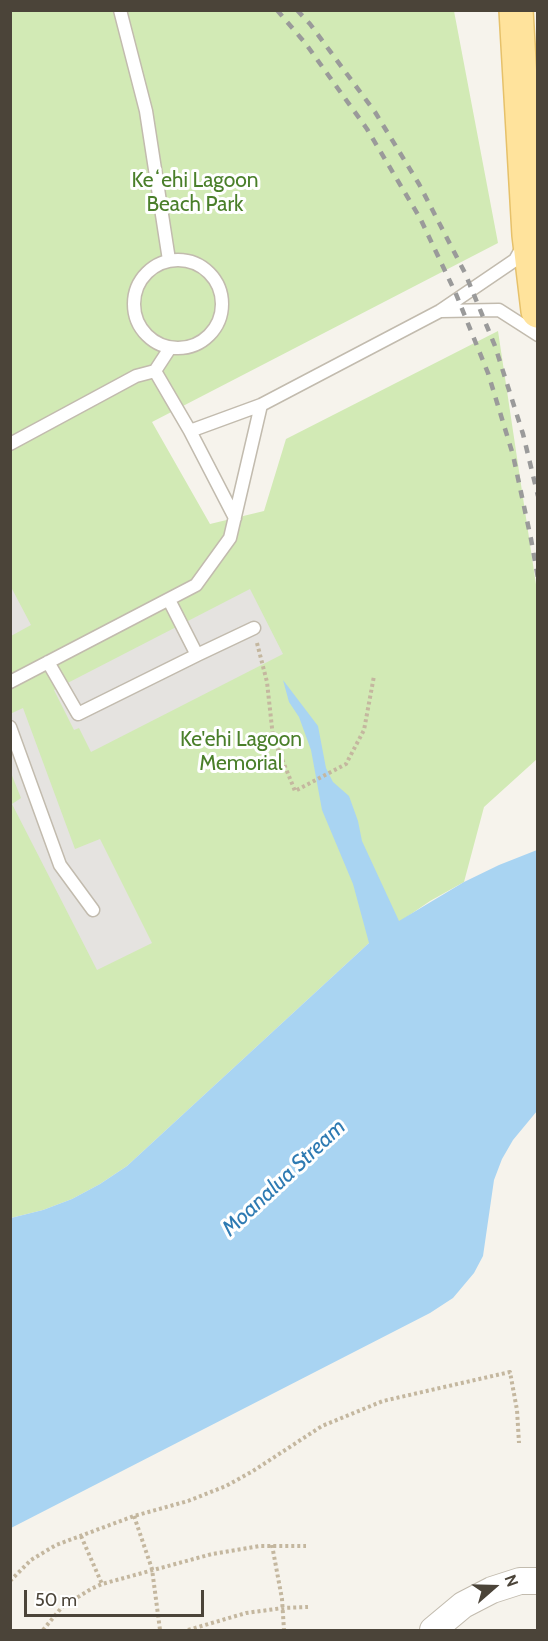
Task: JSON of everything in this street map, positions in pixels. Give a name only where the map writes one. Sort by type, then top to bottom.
[{"type":"main road","points":[[516,10],[529,235],[537,311]]},
{"type":"street","points":[[433,1630],[463,1605],[492,1590],[520,1581],[537,1581]]},
{"type":"lane","points":[[120,10],[146,111],[169,260]]},
{"type":"lane","points":[[190,431],[261,405],[440,311],[515,260],[529,235]]},
{"type":"lane","points":[[169,260],[197,263],[217,283],[222,304],[218,325],[210,336],[198,344],[184,349],[170,348],[155,343],[144,333],[136,320],[133,304],[135,289],[143,276],[154,266],[169,260]]},
{"type":"lane","points":[[440,311],[499,310],[537,335]]},
{"type":"lane","points":[[10,444],[136,376],[155,371],[170,348]]},
{"type":"lane","points":[[155,371],[190,431],[235,518]]},
{"type":"lane","points":[[10,682],[196,585],[230,538],[261,405]]},
{"type":"lane","points":[[169,600],[197,655]]},
{"type":"lane","points":[[48,662],[78,714],[254,628]]},
{"type":"lane","points":[[10,727],[60,865],[93,910]]},
{"type":"path","points":[[254,628],[267,682],[273,737],[295,791],[346,764],[364,730],[374,676]]},
{"type":"path","points":[[10,1581],[31,1560],[56,1545],[226,1486],[322,1426],[383,1401],[510,1372],[519,1443]]},
{"type":"path","points":[[135,1516],[152,1569],[160,1630]]},
{"type":"path","points":[[81,1536],[102,1584]]},
{"type":"path","points":[[43,1630],[62,1607],[102,1584],[212,1554],[260,1545],[306,1546]]},
{"type":"path","points":[[272,1545],[283,1608],[284,1630]]},
{"type":"path","points":[[188,1630],[246,1614],[283,1608],[308,1607]]},
{"type":"green space","name":"Ke'ehi Lagoon Memorial","points":[[11,11],[454,11],[498,243],[152,422],[210,524],[264,511],[286,439],[498,331],[537,591],[537,759],[484,807],[464,882],[430,901],[369,943],[127,1166],[72,1199],[43,1210],[11,1218]]},
{"type":"shaded area","points":[[11,587],[31,625],[10,636]]},
{"type":"shaded area","points":[[250,589],[283,654],[91,752],[79,728],[74,730],[54,690]]},
{"type":"shaded area","points":[[23,708],[75,849],[100,839],[152,943],[97,970],[12,804],[21,798],[11,773],[10,714]]},
{"type":"water","name":"Moanalua Stream","points":[[283,680],[318,726],[326,768],[333,782],[349,796],[362,841],[399,921],[464,882],[537,850],[537,1111],[513,1140],[502,1159],[494,1180],[483,1256],[474,1273],[453,1298],[430,1313],[11,1528],[11,1218],[43,1210],[72,1199],[127,1166],[369,943],[353,884],[322,810],[311,750],[299,717],[289,702]]},
{"type":"railway","points":[[277,10],[306,44],[367,129],[420,218],[456,294],[488,373],[513,455],[538,578]]},
{"type":"railway","points":[[297,10],[310,24],[375,112],[419,184],[465,273],[495,346],[523,434],[538,496]]},
{"type":"park label","name":"Keʻehi Lagoon Beach Park","points":[[195,193]]}]
